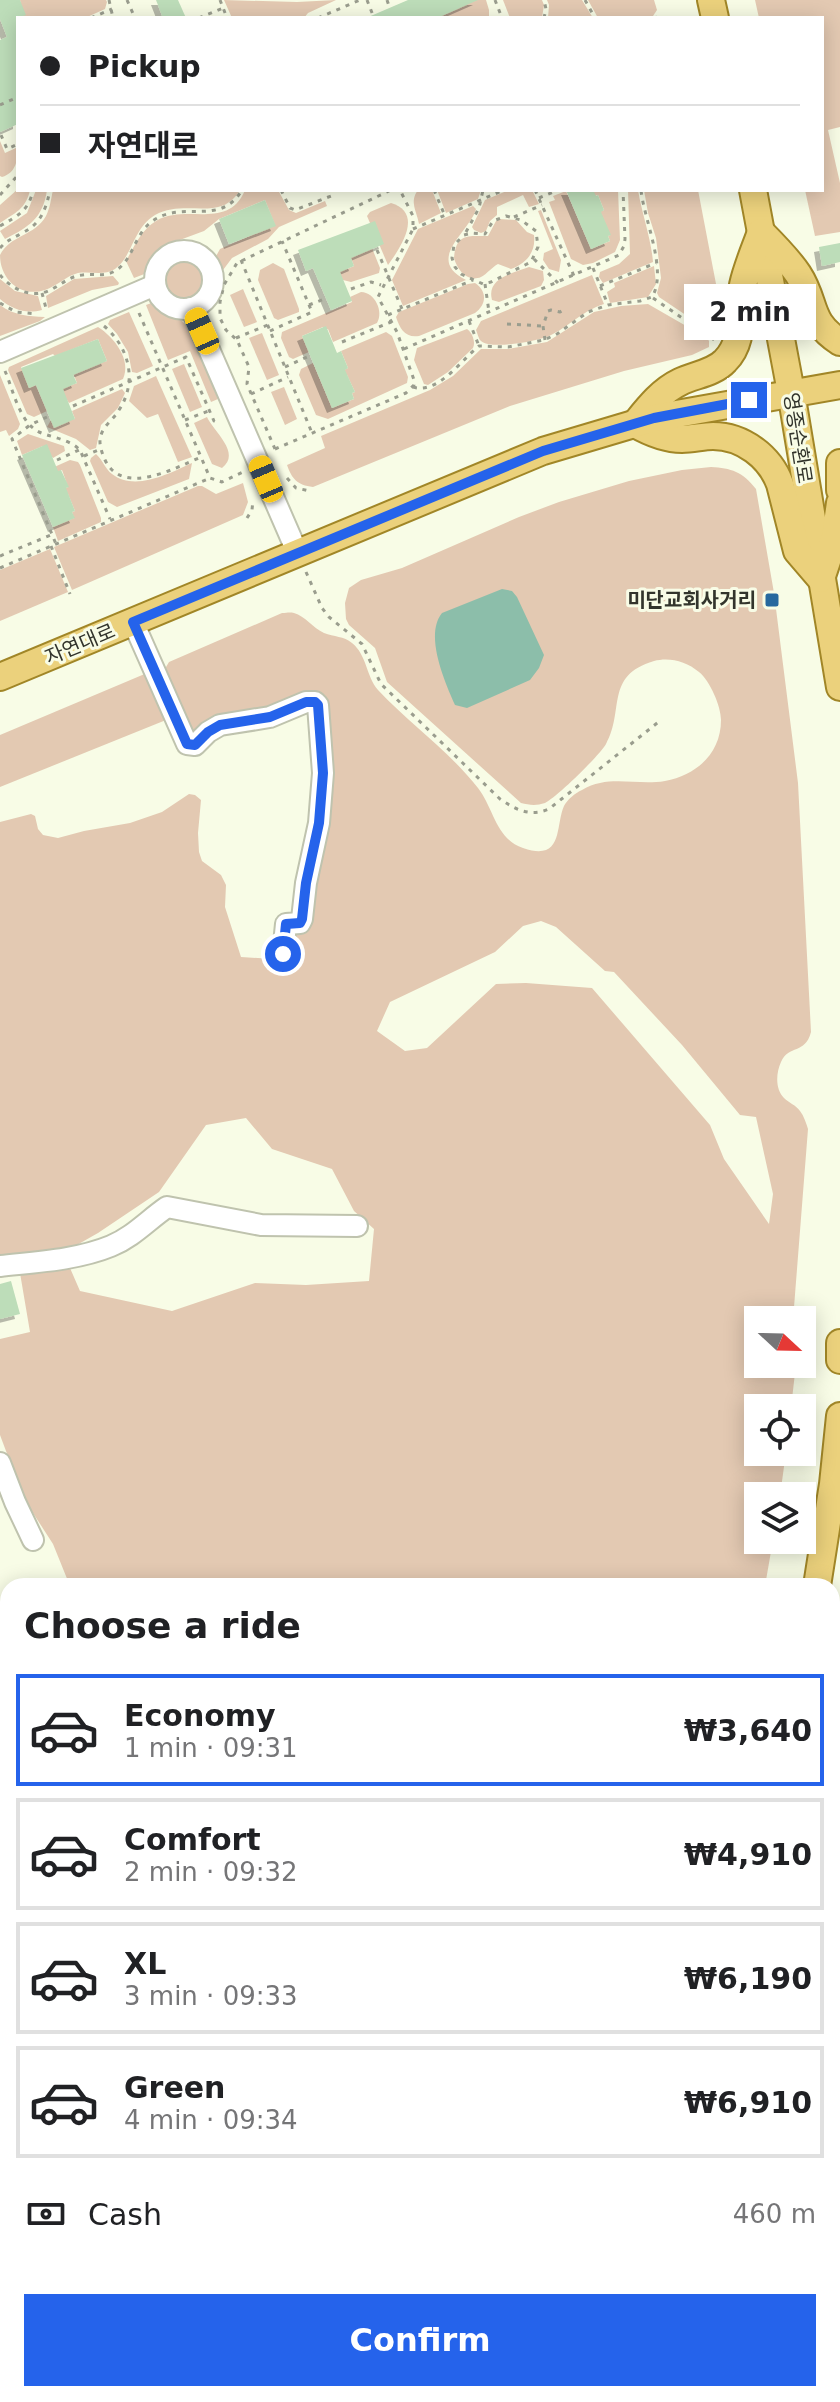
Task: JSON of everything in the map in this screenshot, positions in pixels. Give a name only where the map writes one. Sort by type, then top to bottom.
[{"type":"main road","name":"영종순환로","points":[[753,192],[791,392],[840,687]]},
{"type":"main road","points":[[821,579],[797,551],[776,474],[767,461],[736,439],[712,436],[680,439],[635,424],[648,407],[677,383],[726,361],[738,343],[740,301],[761,232],[797,272],[824,331],[840,342]]},
{"type":"main road","name":"자연대로","points":[[0,677],[543,451],[654,418],[840,385]]},
{"type":"main road","points":[[840,463],[840,490]]},
{"type":"main road","points":[[821,579],[835,537],[840,503]]},
{"type":"main road","points":[[840,1343],[840,1360]]},
{"type":"main road","points":[[818,1578],[840,1416]]},
{"type":"street","points":[[180,251],[199,255],[206,261],[213,278],[207,297],[191,308],[182,309],[164,302],[155,285],[155,275],[163,259],[180,251]]},
{"type":"street","points":[[1,358],[155,285]]},
{"type":"street","points":[[191,308],[298,554]]},
{"type":"street","points":[[133,622],[187,744],[195,745],[220,725],[270,717],[306,702],[318,705],[323,773],[319,823],[302,919],[300,923],[286,924],[283,954]]},
{"type":"street","points":[[0,1266],[90,1253],[111,1246],[130,1236],[167,1207],[261,1225],[357,1226]]},
{"type":"street","points":[[0,1463],[33,1540]]},
{"type":"path","points":[[109,0],[113,16]]},
{"type":"path","points":[[220,0],[226,16]]},
{"type":"path","points":[[323,16],[360,0]]},
{"type":"path","points":[[387,0],[389,6]]},
{"type":"path","points":[[204,16],[223,8]]},
{"type":"path","points":[[96,16],[112,9]]},
{"type":"path","points":[[1,135],[7,149],[16,145]]},
{"type":"path","points":[[0,195],[16,178]]},
{"type":"path","points":[[0,185],[6,190]]},
{"type":"path","points":[[0,226],[26,209],[32,192]]},
{"type":"path","points":[[0,248],[34,226],[47,206],[50,192]]},
{"type":"path","points":[[0,275],[21,291],[42,293],[73,277],[102,276],[123,264],[144,228],[162,215],[178,210],[204,213],[221,210],[237,199],[241,192]]},
{"type":"path","points":[[282,192],[290,208],[295,210],[331,196]]},
{"type":"path","points":[[279,459],[247,384],[249,367],[236,338],[222,324],[219,310],[228,277],[241,260],[387,192]]},
{"type":"path","points":[[275,449],[406,393],[413,387],[414,380],[404,349],[378,297],[413,229],[413,216],[401,192]]},
{"type":"path","points":[[435,192],[445,216]]},
{"type":"path","points":[[464,235],[485,234],[496,218],[514,217],[536,231],[539,242],[534,259],[485,284],[457,271],[452,258],[454,245],[474,219],[483,192]]},
{"type":"path","points":[[413,229],[500,192]]},
{"type":"path","points":[[536,192],[574,276]]},
{"type":"path","points":[[539,198],[553,192]]},
{"type":"path","points":[[404,349],[619,255],[624,246],[623,192]]},
{"type":"path","points":[[641,192],[658,281],[652,297]]},
{"type":"path","points":[[514,217],[542,205]]},
{"type":"path","points":[[0,237],[5,242]]},
{"type":"path","points":[[270,331],[312,312],[282,241]]},
{"type":"path","points":[[377,250],[402,309]]},
{"type":"path","points":[[534,259],[558,283]]},
{"type":"path","points":[[241,260],[312,433]]},
{"type":"path","points":[[600,286],[656,263]]},
{"type":"path","points":[[498,267],[505,274]]},
{"type":"path","points":[[593,268],[608,305]]},
{"type":"path","points":[[387,315],[473,280]]},
{"type":"path","points":[[351,289],[371,282],[383,285]]},
{"type":"path","points":[[485,284],[489,312]]},
{"type":"path","points":[[42,293],[47,312]]},
{"type":"path","points":[[413,387],[425,389],[442,380],[479,346],[508,347],[545,340],[588,312],[652,297]]},
{"type":"path","points":[[652,297],[719,343]]},
{"type":"path","points":[[309,305],[324,299]]},
{"type":"path","points":[[0,303],[26,314],[55,309]]},
{"type":"path","points":[[135,306],[210,478]]},
{"type":"path","points":[[545,340],[543,326],[548,311],[565,309]]},
{"type":"path","points":[[469,321],[479,346]]},
{"type":"path","points":[[98,322],[113,334],[124,350],[129,369],[129,382],[122,405],[101,436],[101,449],[107,464],[127,477],[139,478],[164,473],[201,457]]},
{"type":"path","points":[[342,342],[391,322]]},
{"type":"path","points":[[507,324],[516,326],[525,322],[543,326]]},
{"type":"path","points":[[236,338],[268,325]]},
{"type":"path","points":[[73,406],[186,357],[214,421],[224,426]]},
{"type":"path","points":[[285,367],[307,357]]},
{"type":"path","points":[[1,358],[30,425],[80,450],[111,521]]},
{"type":"path","points":[[252,394],[289,377]]},
{"type":"path","points":[[185,420],[209,410]]},
{"type":"path","points":[[47,417],[12,439],[51,535],[70,594]]},
{"type":"path","points":[[84,456],[101,449]]},
{"type":"path","points":[[57,460],[80,450]]},
{"type":"path","points":[[238,461],[247,483]]},
{"type":"path","points":[[283,469],[291,485],[302,491],[310,491]]},
{"type":"path","points":[[0,568],[210,478],[222,482],[243,472]]},
{"type":"path","points":[[247,518],[253,504],[252,493]]},
{"type":"path","points":[[0,556],[51,535]]},
{"type":"path","points":[[298,554],[322,608],[362,644],[381,684],[511,807],[539,813],[549,809],[661,720]]},
{"type":"shaded area","points":[[20,0],[107,2],[105,9],[89,16],[24,16]]},
{"type":"shaded area","points":[[224,0],[336,0],[306,16],[231,16]]},
{"type":"shaded area","points":[[462,0],[486,0],[489,16],[441,16],[459,8]]},
{"type":"shaded area","points":[[503,0],[542,0],[544,5],[542,16],[509,16]]},
{"type":"shaded area","points":[[547,0],[582,0],[592,16],[548,16]]},
{"type":"shaded area","points":[[588,0],[654,0],[657,10],[653,16],[597,16]]},
{"type":"shaded area","points":[[755,0],[840,0],[840,127],[828,130],[840,183],[840,232],[815,236],[805,192],[824,192],[824,16],[759,16]]},
{"type":"shaded area","points":[[0,141],[5,153],[16,148],[16,161],[10,172],[0,176]]},
{"type":"shaded area","points":[[16,191],[29,192],[19,210],[0,223],[0,205]]},
{"type":"shaded area","points":[[35,192],[47,192],[38,215],[28,226],[5,239],[0,231],[27,213]]},
{"type":"shaded area","points":[[52,192],[238,192],[232,200],[213,208],[167,210],[155,215],[142,227],[126,257],[111,271],[78,273],[36,292],[20,289],[8,279],[0,255],[10,243],[36,228],[48,210]]},
{"type":"shaded area","points":[[244,192],[279,192],[289,210],[296,213],[325,201],[327,206],[279,227],[268,239],[232,258],[223,270],[218,269],[215,258],[220,249],[275,225],[265,200],[219,219],[204,231],[169,244],[155,255],[147,273],[134,278],[126,261],[138,239],[156,221],[180,214],[217,213],[228,210]]},
{"type":"shaded area","points":[[433,192],[441,213],[419,224],[415,194]]},
{"type":"shaded area","points":[[438,192],[480,192],[478,199],[446,213]]},
{"type":"shaded area","points":[[504,192],[533,192],[539,204],[529,207],[523,195],[497,207],[497,215],[486,231],[481,233],[472,227],[485,200]]},
{"type":"shaded area","points":[[566,192],[591,249],[610,241],[610,235],[597,213],[604,210],[598,195],[592,197],[590,192],[618,192],[620,240],[615,252],[583,265],[571,259],[549,202],[555,200],[553,196]]},
{"type":"shaded area","points":[[628,192],[638,192],[653,262],[603,283],[600,272],[619,264],[630,254]]},
{"type":"shaded area","points":[[644,192],[698,192],[721,310],[721,322],[716,332],[708,330],[659,297],[657,293],[661,278],[656,238]]},
{"type":"shaded area","points":[[391,203],[401,208],[408,222],[399,249],[388,265],[367,216]]},
{"type":"shaded area","points":[[473,206],[476,209],[472,218],[449,254],[449,263],[454,272],[466,280],[403,306],[392,280],[418,229]]},
{"type":"shaded area","points":[[541,210],[561,260],[559,272],[549,269],[543,260],[544,253],[553,249],[538,211]]},
{"type":"shaded area","points":[[499,219],[516,220],[534,235],[532,252],[522,264],[511,269],[498,264],[481,277],[467,277],[454,258],[457,244],[469,236],[488,236]]},
{"type":"shaded area","points":[[372,248],[379,273],[351,282],[343,280],[335,268],[354,266],[349,253]]},
{"type":"shaded area","points":[[184,260],[198,266],[204,280],[198,294],[184,300],[170,294],[164,280],[170,266]]},
{"type":"shaded area","points":[[273,263],[284,269],[299,309],[299,312],[278,320],[274,318],[258,280],[260,270]]},
{"type":"shaded area","points":[[654,266],[656,284],[648,297],[610,303],[607,292],[615,287],[614,283]]},
{"type":"shaded area","points":[[529,267],[543,271],[541,286],[499,302],[492,300],[491,293],[497,281]]},
{"type":"shaded area","points":[[592,275],[604,304],[549,336],[504,345],[481,341],[476,330],[481,321]]},
{"type":"shaded area","points":[[113,276],[118,285],[92,290],[48,308],[46,296],[74,279]]},
{"type":"shaded area","points":[[0,279],[15,291],[38,296],[42,310],[25,311],[5,303],[0,299]]},
{"type":"shaded area","points":[[475,283],[482,290],[484,298],[482,306],[475,313],[419,336],[410,336],[401,329],[396,317],[399,312]]},
{"type":"shaded area","points":[[243,289],[257,322],[244,327],[230,295]]},
{"type":"shaded area","points":[[361,292],[370,295],[377,303],[377,323],[333,342],[328,329],[324,330],[323,327],[302,336],[309,352],[293,359],[289,357],[281,338],[282,332],[352,302],[350,297]]},
{"type":"shaded area","points":[[154,302],[190,330],[218,399],[211,402],[190,351],[168,360],[146,305]]},
{"type":"shaded area","points":[[648,304],[707,338],[709,347],[692,355],[624,371],[510,406],[313,487],[299,483],[289,470],[287,465],[325,448],[321,436],[430,390],[453,376],[481,349],[508,349],[547,342],[594,312]]},
{"type":"shaded area","points":[[0,305],[27,316],[45,317],[0,336]]},
{"type":"shaded area","points":[[129,312],[153,366],[137,373],[132,372],[128,352],[108,324],[110,320]]},
{"type":"shaded area","points":[[98,327],[120,350],[125,364],[123,379],[69,403],[58,386],[67,382],[69,386],[77,383],[72,370],[107,361],[98,339],[55,356],[53,354],[21,367],[29,388],[36,385],[47,411],[34,417],[27,414],[9,367]]},
{"type":"shaded area","points":[[467,329],[473,337],[473,348],[448,372],[428,385],[424,384],[414,360],[417,348]]},
{"type":"shaded area","points":[[386,332],[392,336],[408,377],[407,383],[328,419],[316,415],[299,375],[301,369],[313,363],[332,408],[354,399],[352,393],[355,392],[342,371],[348,368],[341,351]]},
{"type":"shaded area","points":[[262,333],[279,375],[267,380],[249,338]]},
{"type":"shaded area","points":[[184,364],[202,407],[190,412],[172,369]]},
{"type":"shaded area","points":[[0,375],[20,424],[9,436],[6,430],[0,432]]},
{"type":"shaded area","points":[[156,376],[192,457],[178,462],[158,414],[147,418],[129,401],[134,386]]},
{"type":"shaded area","points":[[284,387],[297,419],[285,425],[271,392]]},
{"type":"shaded area","points":[[122,389],[125,393],[118,408],[101,425],[96,448],[90,450],[76,439],[47,427],[51,420],[75,419],[72,411]]},
{"type":"shaded area","points":[[207,417],[228,449],[229,456],[222,468],[212,464],[194,423]]},
{"type":"shaded area","points":[[28,434],[64,446],[65,451],[53,458],[43,446],[22,455],[17,441]]},
{"type":"shaded area","points":[[96,454],[112,474],[131,481],[152,479],[192,463],[189,479],[117,507],[108,502],[90,461]]},
{"type":"shaded area","points":[[70,460],[80,465],[101,522],[58,541],[53,527],[74,518],[72,512],[75,511],[68,494],[62,490],[68,487],[62,470],[54,473],[52,468]]},
{"type":"shaded area","points":[[711,467],[731,470],[756,489],[774,593],[798,783],[811,1032],[805,1044],[784,1056],[777,1081],[781,1094],[797,1107],[808,1129],[794,1306],[744,1306],[744,1378],[794,1378],[793,1394],[744,1394],[744,1466],[784,1466],[782,1482],[744,1482],[744,1554],[771,1554],[766,1578],[67,1578],[53,1544],[24,1499],[0,1435],[0,1339],[30,1332],[20,1273],[70,1268],[80,1291],[172,1311],[255,1283],[306,1285],[369,1281],[374,1229],[354,1211],[332,1169],[272,1149],[246,1118],[206,1125],[159,1192],[98,1233],[68,1250],[0,1259],[0,822],[31,814],[35,816],[43,835],[58,838],[130,823],[162,812],[189,794],[195,795],[201,800],[199,852],[202,861],[221,875],[226,885],[225,907],[241,957],[290,960],[292,930],[307,931],[323,700],[193,738],[163,672],[169,662],[282,613],[294,613],[324,633],[352,643],[361,653],[378,690],[467,775],[483,796],[501,831],[523,848],[536,851],[552,846],[564,806],[579,791],[592,785],[612,781],[665,781],[687,774],[712,752],[721,720],[717,701],[707,681],[689,665],[666,659],[638,667],[622,685],[606,744],[568,785],[545,803],[533,805],[521,803],[387,682],[375,648],[346,619],[345,603],[349,588],[361,580],[402,568],[559,502],[629,481]],"holes":[[[541,921],[556,927],[605,971],[614,972],[682,1045],[740,1115],[756,1117],[773,1194],[769,1224],[724,1159],[710,1125],[592,988],[496,984],[427,1048],[405,1051],[377,1031],[390,1002],[495,952],[523,926]]]},
{"type":"shaded area","points":[[243,483],[248,502],[243,515],[72,590],[54,547],[198,486],[216,494]]},
{"type":"shaded area","points":[[50,549],[68,592],[0,621],[0,570]]},
{"type":"shaded area","points":[[502,589],[512,591],[517,597],[544,655],[539,668],[530,680],[467,708],[455,705],[438,659],[437,622],[442,613]]},
{"type":"shaded area","points":[[147,673],[166,720],[0,787],[0,735]]},
{"type":"building","points":[[0,0],[20,0],[26,15],[16,16],[16,125],[0,132],[0,40],[7,37],[0,19]]},
{"type":"building","points":[[156,0],[178,0],[185,16],[162,16]]},
{"type":"building","points":[[408,0],[478,0],[442,16],[371,16]]},
{"type":"building","points":[[567,192],[594,192],[598,195],[604,210],[601,212],[611,235],[608,236],[610,241],[591,249]]},
{"type":"building","points":[[265,200],[276,226],[229,244],[219,219]]},
{"type":"building","points":[[375,221],[384,244],[351,258],[354,266],[340,272],[352,301],[331,310],[313,268],[306,271],[298,250]]},
{"type":"building","points":[[840,243],[840,262],[822,266],[819,247]]},
{"type":"building","points":[[326,326],[337,353],[341,351],[355,392],[352,393],[354,399],[332,408],[302,336]]},
{"type":"building","points":[[98,339],[107,361],[73,375],[77,383],[63,389],[75,419],[54,428],[36,385],[29,388],[21,368]]},
{"type":"building","points":[[47,444],[58,471],[61,470],[69,487],[66,488],[75,511],[72,512],[75,518],[53,527],[22,455]]},
{"type":"building","points":[[11,1281],[20,1314],[0,1319],[0,1284]]},
{"type":"place","name":"미단교회사거리","points":[[772,600]]},
{"type":"route","points":[[283,954],[286,924],[300,923],[302,919],[306,883],[317,839],[323,773],[318,705],[306,702],[259,720],[220,725],[195,745],[187,744],[133,622],[543,451],[654,418],[749,400]]}]
